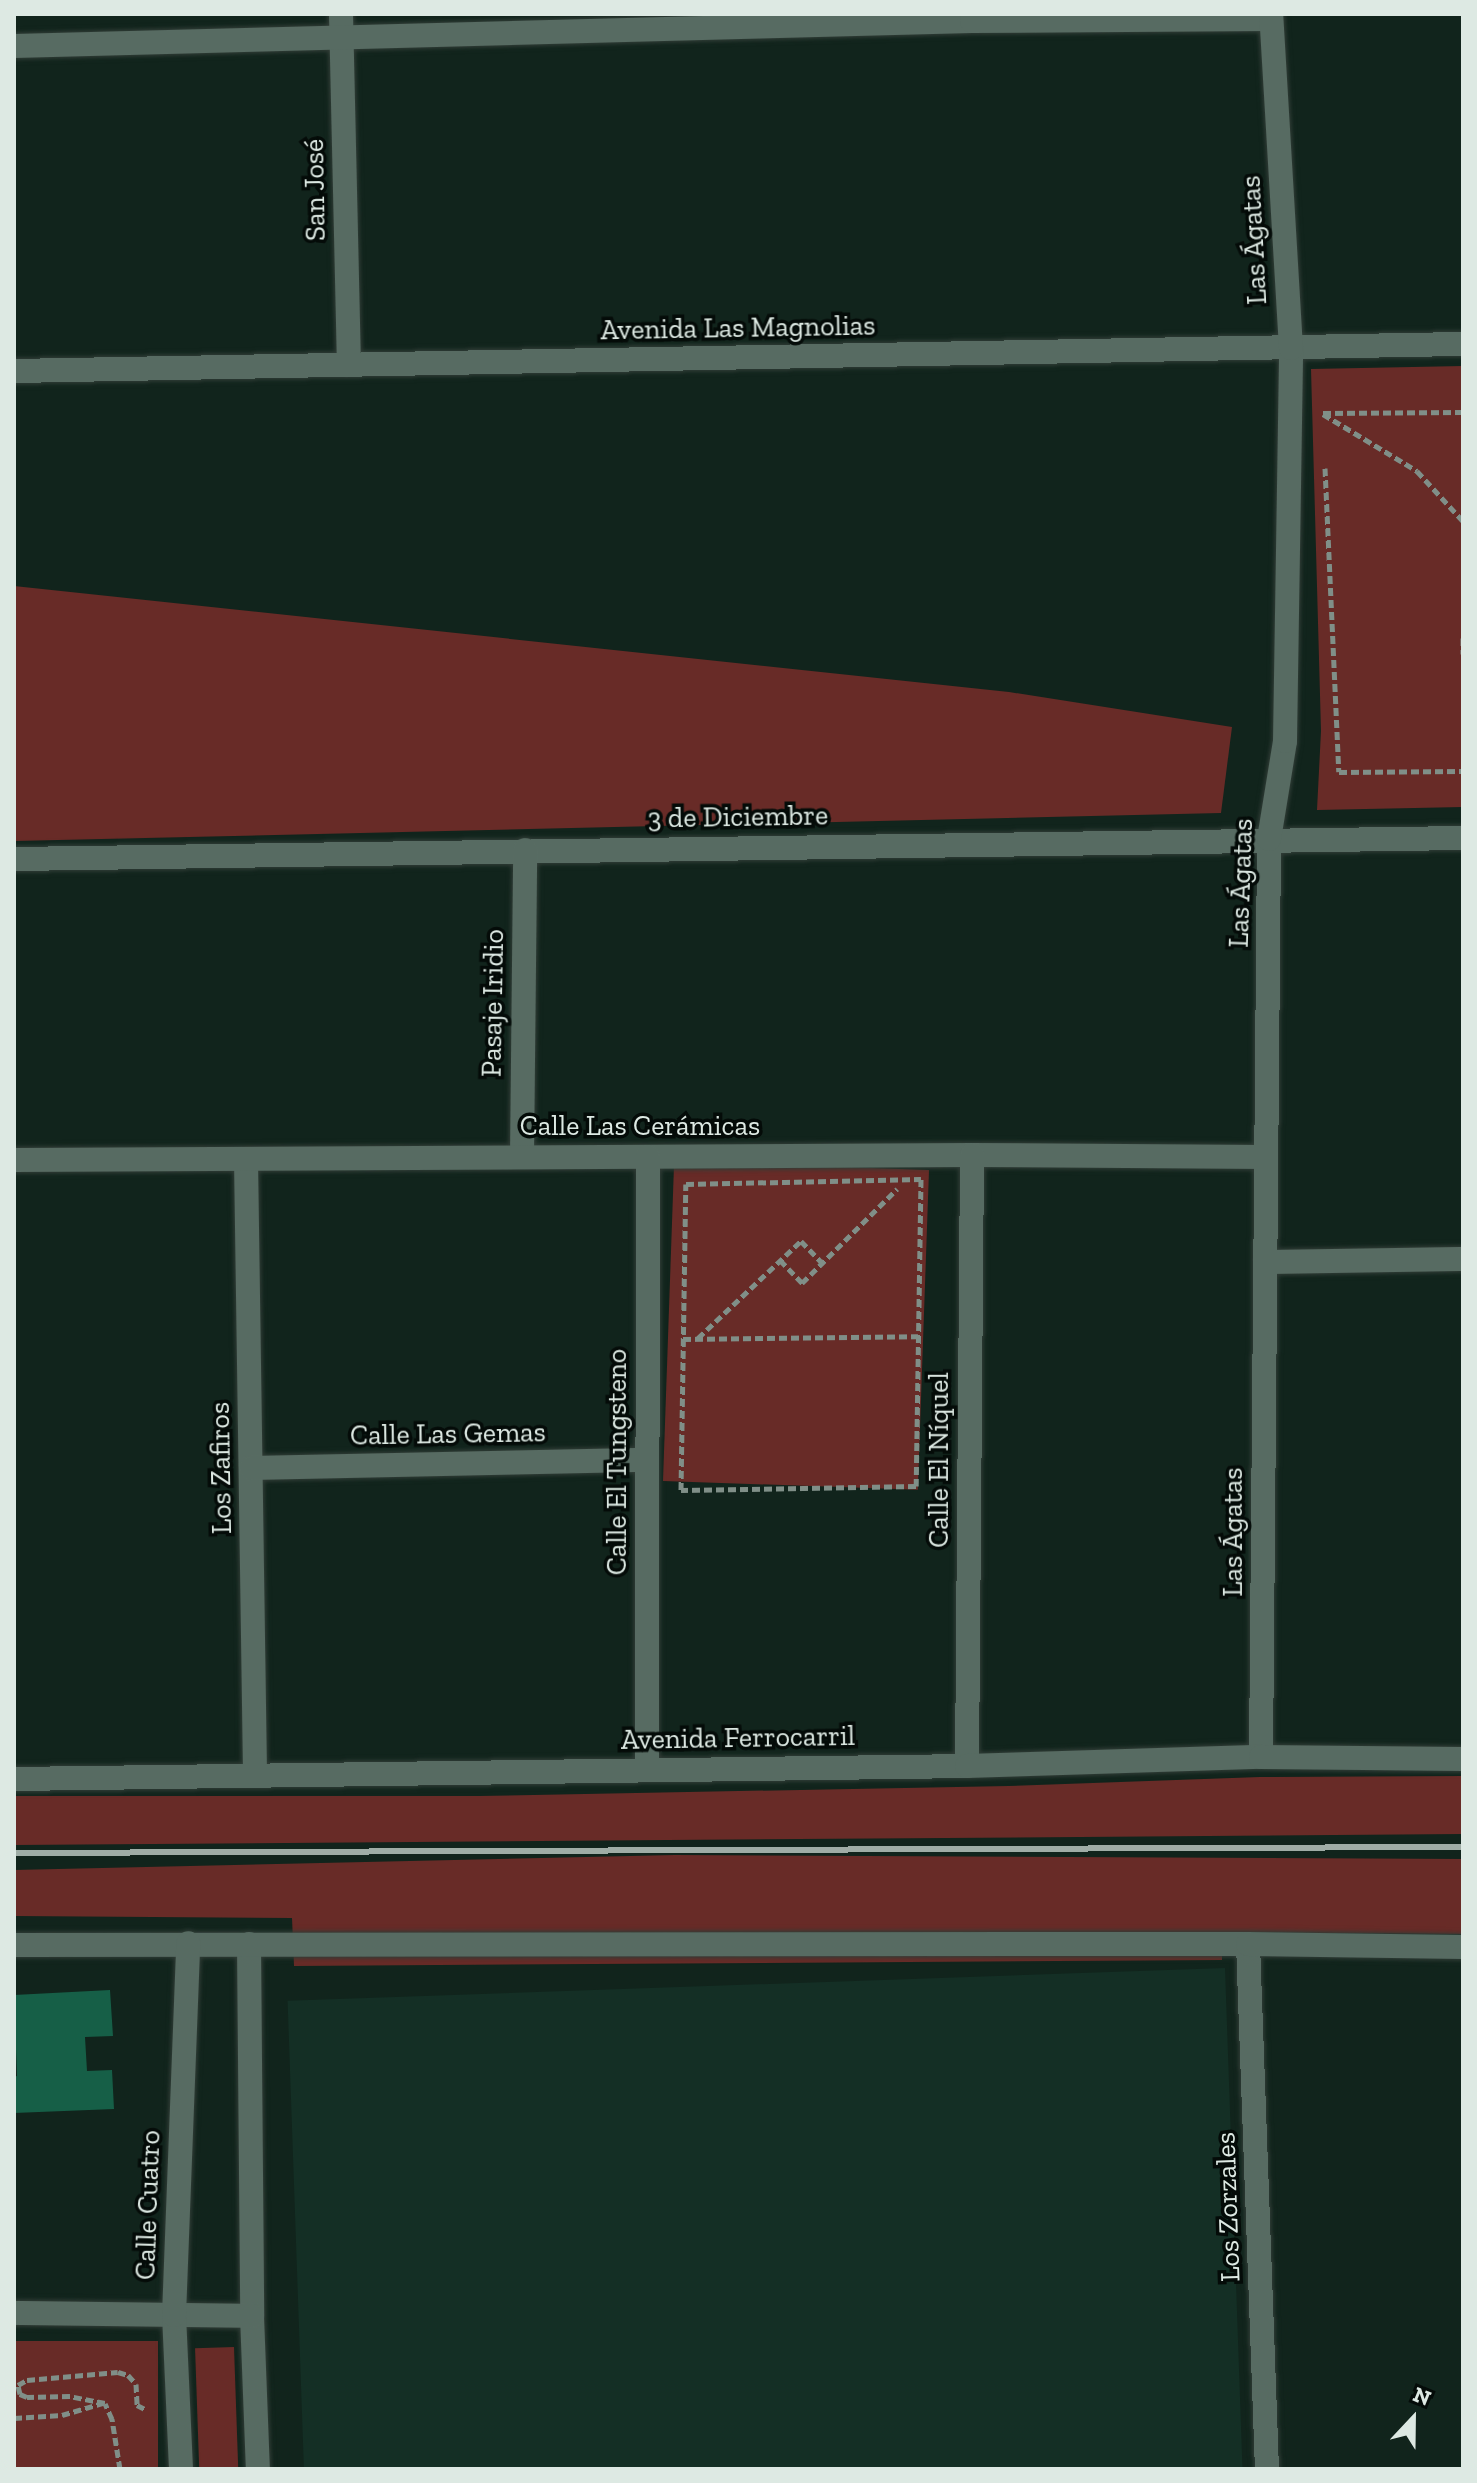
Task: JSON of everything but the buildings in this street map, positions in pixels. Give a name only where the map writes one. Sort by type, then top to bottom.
[{"type":"street","name":"San José","points":[[341,14],[349,365]]},
{"type":"street","points":[[14,46],[341,41],[680,22],[1271,17]]},
{"type":"street","name":"Las Ágatas","points":[[1261,1757],[1269,839],[1285,741],[1291,348],[1271,17]]},
{"type":"street","name":"Avenida Las Magnolias","points":[[14,371],[1463,344]]},
{"type":"street","name":"3 de Diciembre","points":[[14,859],[1463,838]]},
{"type":"street","name":"Pasaje Iridio","points":[[522,1156],[525,850]]},
{"type":"street","name":"Calle El Níquel","points":[[967,1766],[972,1155]]},
{"type":"street","name":"Calle Las Cerámicas","points":[[14,1160],[522,1156],[1266,1157]]},
{"type":"street","name":"Calle El Tungsteno","points":[[647,1768],[648,1157]]},
{"type":"street","name":"Los Zafiros","points":[[246,1159],[255,1775]]},
{"type":"street","points":[[1265,1262],[1463,1259]]},
{"type":"street","name":"Calle Las Gemas","points":[[251,1468],[647,1460]]},
{"type":"street","name":"Avenida Ferrocarril","points":[[14,1779],[967,1766],[1261,1757],[1463,1759]]},
{"type":"street","name":"Calle Cuatro","points":[[181,2469],[174,2315],[188,1943]]},
{"type":"street","points":[[249,1944],[252,2316],[258,2469]]},
{"type":"street","points":[[14,1945],[1248,1944],[1463,1947]]},
{"type":"street","name":"Los Zorzales","points":[[1248,1944],[1267,2469]]},
{"type":"street","points":[[14,2313],[252,2316]]},
{"type":"path","points":[[1322,414],[1463,412]]},
{"type":"path","points":[[1322,414],[1323,429]]},
{"type":"path","points":[[1322,414],[1417,471],[1463,521]]},
{"type":"path","points":[[1324,460],[1339,772],[1463,771]]},
{"type":"path","points":[[1463,638],[1463,654]]},
{"type":"path","points":[[921,1179],[916,1486],[681,1490],[686,1184],[906,1180],[921,1179]]},
{"type":"path","points":[[780,1260],[802,1283],[906,1180]]},
{"type":"path","points":[[697,1339],[801,1241],[822,1263]]},
{"type":"path","points":[[683,1339],[918,1336]]},
{"type":"path","points":[[105,2403],[70,2396],[27,2397],[17,2390],[27,2380],[118,2372],[128,2375],[136,2384],[137,2405],[143,2410],[157,2411]]},
{"type":"path","points":[[14,2418],[62,2415],[105,2403]]},
{"type":"path","points":[[105,2403],[112,2419],[120,2469]]},
{"type":"shaded area","points":[[1463,366],[1463,807],[1317,810],[1321,731],[1311,369]]},
{"type":"shaded area","points":[[14,586],[1009,692],[1232,727],[1221,813],[14,841]]},
{"type":"shaded area","points":[[674,1161],[929,1170],[918,1490],[663,1481]]},
{"type":"shaded area","points":[[1463,1776],[1463,1834],[14,1845],[14,1796],[479,1796],[1009,1786],[1260,1777]]},
{"type":"shaded area","points":[[675,1855],[1463,1859],[1463,1934],[1222,1932],[1222,1960],[294,1966],[292,1918],[14,1916],[14,1870]]},
{"type":"shaded area","points":[[1225,1968],[1242,2469],[304,2469],[288,2001]]},
{"type":"shaded area","points":[[14,2341],[158,2341],[158,2469],[14,2469]]},
{"type":"shaded area","points":[[234,2347],[238,2469],[199,2469],[195,2348]]},
{"type":"railway","points":[[14,1853],[1463,1847]]}]
